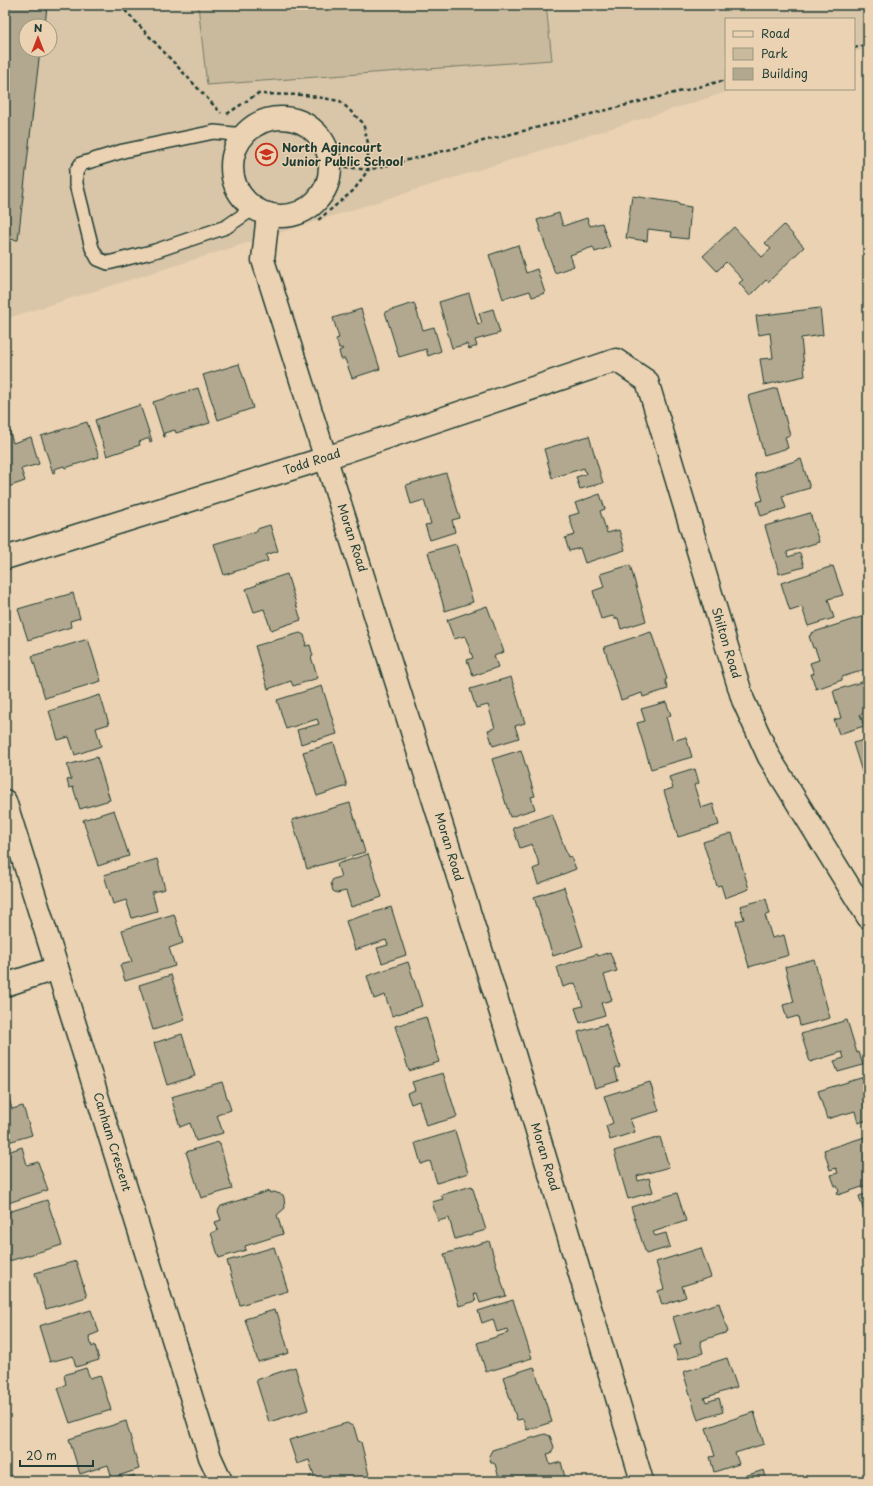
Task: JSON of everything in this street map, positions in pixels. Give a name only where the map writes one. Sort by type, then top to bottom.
[{"type":"street","points":[[286,117],[309,125],[325,142],[331,165],[329,180],[323,194],[312,205],[299,213],[284,216],[261,211],[244,198],[237,187],[232,174],[232,160],[236,146],[244,135],[263,121],[286,117]]},
{"type":"street","name":"Moran Road","points":[[261,211],[263,260],[514,1054],[642,1481]]},
{"type":"street","name":"Todd Road","points":[[5,558],[326,458],[616,360]]},
{"type":"street","name":"Shilton Road","points":[[616,360],[647,381],[743,700],[769,756],[868,917]]},
{"type":"street","name":"Canham Crescent","points":[[5,801],[210,1457],[221,1481]]},
{"type":"street","points":[[5,984],[57,968]]},
{"type":"lane","points":[[244,135],[214,132],[123,151],[82,164],[76,172],[76,184],[92,248],[98,260],[108,263],[155,251],[226,227],[261,211]]},
{"type":"path","points":[[120,5],[224,116],[257,94],[305,95],[340,101],[363,122],[368,143],[368,170],[354,190],[317,221]]},
{"type":"path","points":[[855,48],[868,44]]},
{"type":"path","points":[[331,165],[368,170],[725,80]]},
{"type":"shaded area","name":"North Agincourt Junior Public School","points":[[5,5],[868,5],[868,48],[855,52],[855,18],[725,18],[725,90],[733,90],[5,319]]},
{"type":"green space","points":[[198,5],[546,5],[552,60],[207,85]]},
{"type":"building","points":[[5,5],[47,5],[46,18],[18,18],[18,58],[39,58],[18,240],[6,239],[5,243]]},
{"type":"building","points":[[632,196],[679,203],[679,205],[691,207],[688,239],[671,237],[672,232],[648,229],[647,241],[626,238]]},
{"type":"building","points":[[559,213],[563,226],[587,218],[590,226],[602,223],[610,247],[595,252],[593,247],[570,255],[574,266],[555,273],[537,220]]},
{"type":"building","points":[[784,225],[804,247],[768,282],[766,280],[750,296],[739,283],[743,280],[726,262],[717,271],[703,256],[734,227],[762,257],[771,249],[765,243]]},
{"type":"building","points":[[518,245],[526,273],[537,269],[545,293],[532,297],[530,291],[503,299],[489,255]]},
{"type":"building","points":[[469,293],[478,325],[482,323],[479,313],[493,309],[500,333],[475,340],[477,346],[469,349],[467,344],[452,348],[439,302]]},
{"type":"building","points":[[414,303],[423,330],[434,327],[441,351],[428,356],[426,349],[399,357],[385,312]]},
{"type":"building","points":[[820,308],[823,335],[801,338],[805,376],[764,385],[760,359],[773,358],[770,333],[759,335],[756,316]]},
{"type":"building","points":[[361,309],[380,369],[352,378],[345,359],[341,359],[339,351],[343,349],[339,348],[336,339],[339,338],[333,318]]},
{"type":"building","points":[[239,364],[253,408],[218,420],[203,375]]},
{"type":"building","points":[[198,388],[210,423],[176,433],[175,430],[164,433],[164,437],[153,402]]},
{"type":"building","points":[[777,388],[790,435],[785,437],[788,448],[764,455],[748,396]]},
{"type":"building","points":[[140,405],[152,441],[150,442],[149,438],[139,442],[140,445],[107,456],[95,420]]},
{"type":"building","points":[[87,422],[99,457],[65,468],[64,466],[54,469],[55,472],[53,473],[41,436]]},
{"type":"building","points":[[9,429],[13,443],[31,437],[39,464],[21,469],[25,481],[5,488],[5,431]]},
{"type":"building","points":[[589,436],[603,483],[580,489],[576,477],[586,474],[584,468],[552,478],[544,449]]},
{"type":"building","points":[[801,459],[810,488],[782,496],[786,508],[761,516],[757,502],[763,500],[755,474]]},
{"type":"building","points":[[446,473],[460,518],[452,520],[455,532],[430,540],[425,525],[431,524],[424,500],[411,504],[406,485]]},
{"type":"building","points":[[600,494],[605,509],[600,511],[607,533],[619,530],[625,550],[585,563],[580,548],[569,551],[565,538],[575,535],[569,516],[579,513],[575,503]]},
{"type":"building","points":[[810,513],[819,542],[787,552],[788,557],[800,553],[804,567],[779,574],[765,526]]},
{"type":"building","points":[[270,525],[278,551],[266,555],[268,561],[224,575],[214,544],[257,531],[257,529]]},
{"type":"building","points":[[456,544],[473,602],[445,611],[428,552]]},
{"type":"building","points":[[630,565],[646,621],[621,629],[618,618],[614,619],[613,616],[601,619],[593,591],[604,587],[600,574]]},
{"type":"building","points":[[833,566],[843,595],[828,599],[834,618],[808,626],[802,607],[790,611],[781,583]]},
{"type":"building","points":[[287,574],[301,620],[271,630],[264,609],[254,612],[246,589],[257,585],[256,584]]},
{"type":"building","points":[[73,593],[80,618],[70,621],[71,627],[28,640],[18,609]]},
{"type":"building","points":[[487,606],[504,652],[494,656],[498,667],[473,676],[467,660],[473,658],[465,636],[454,639],[447,620]]},
{"type":"building","points":[[867,615],[868,668],[842,677],[842,680],[816,689],[811,674],[814,674],[810,663],[819,660],[809,636],[811,633]]},
{"type":"building","points":[[651,632],[667,679],[665,680],[668,689],[643,697],[642,693],[621,700],[604,647]]},
{"type":"building","points":[[300,633],[304,635],[306,642],[305,646],[310,645],[313,656],[311,657],[318,678],[293,686],[291,681],[268,689],[255,646]]},
{"type":"building","points":[[88,639],[101,681],[45,698],[32,656]]},
{"type":"building","points":[[511,677],[525,723],[515,726],[519,738],[493,746],[488,730],[495,728],[488,705],[476,708],[470,689]]},
{"type":"building","points":[[868,680],[868,712],[860,714],[864,726],[839,734],[834,720],[841,718],[833,691]]},
{"type":"building","points":[[322,686],[337,734],[301,744],[297,730],[319,724],[317,719],[286,729],[277,700]]},
{"type":"building","points":[[100,695],[109,724],[96,728],[101,746],[75,755],[69,737],[58,740],[49,711]]},
{"type":"building","points":[[666,702],[671,715],[666,717],[673,741],[686,737],[692,757],[651,769],[637,723],[645,721],[641,709]]},
{"type":"building","points":[[868,739],[868,791],[853,743]]},
{"type":"building","points":[[334,743],[347,786],[317,796],[303,752]]},
{"type":"building","points":[[521,750],[535,796],[531,797],[535,809],[510,817],[492,759]]},
{"type":"building","points":[[97,757],[110,800],[80,809],[73,787],[69,788],[67,780],[71,779],[67,765]]},
{"type":"building","points":[[695,769],[699,783],[694,785],[701,808],[713,804],[719,825],[678,837],[664,791],[673,788],[669,777]]},
{"type":"building","points":[[350,803],[365,852],[307,869],[292,820]]},
{"type":"building","points":[[114,810],[129,856],[98,866],[83,820]]},
{"type":"building","points":[[552,814],[568,857],[571,856],[576,869],[538,884],[533,869],[540,866],[532,844],[520,848],[513,828]]},
{"type":"building","points":[[732,833],[749,889],[725,898],[721,885],[717,886],[703,842]]},
{"type":"building","points":[[368,854],[382,897],[351,907],[346,891],[337,893],[333,891],[331,883],[333,879],[341,877],[337,864]]},
{"type":"building","points":[[157,859],[165,889],[152,892],[157,911],[132,918],[126,900],[113,904],[104,875]]},
{"type":"building","points":[[564,887],[583,946],[553,956],[534,897]]},
{"type":"building","points":[[766,899],[770,914],[765,915],[772,938],[784,935],[789,955],[749,967],[736,921],[744,919],[740,906]]},
{"type":"building","points":[[391,907],[406,955],[382,963],[377,948],[388,945],[386,940],[355,950],[346,921]]},
{"type":"building","points":[[174,914],[183,943],[169,948],[175,966],[125,981],[120,965],[132,962],[122,930]]},
{"type":"building","points":[[610,952],[617,971],[604,975],[612,1000],[601,1003],[605,1015],[580,1023],[575,1008],[583,1006],[575,983],[563,987],[557,967],[597,954],[598,956]]},
{"type":"building","points":[[814,959],[830,1018],[800,1026],[798,1016],[787,1019],[783,1005],[794,1002],[785,967]]},
{"type":"building","points":[[408,962],[422,1006],[392,1016],[385,995],[374,999],[367,976]]},
{"type":"building","points":[[171,975],[185,1020],[153,1030],[139,985]]},
{"type":"building","points":[[426,1017],[439,1062],[409,1071],[395,1026]]},
{"type":"building","points":[[847,1020],[857,1053],[859,1052],[863,1065],[838,1072],[834,1061],[844,1058],[842,1052],[810,1062],[801,1034]]},
{"type":"building","points":[[606,1024],[620,1067],[615,1069],[618,1081],[595,1088],[578,1032]]},
{"type":"building","points":[[182,1034],[195,1076],[167,1085],[154,1043]]},
{"type":"building","points":[[443,1073],[457,1117],[426,1126],[419,1101],[411,1104],[407,1093],[415,1090],[412,1082]]},
{"type":"building","points":[[864,1077],[868,1091],[868,1120],[858,1123],[855,1111],[827,1119],[818,1091]]},
{"type":"building","points":[[222,1082],[231,1110],[217,1115],[223,1133],[196,1141],[190,1123],[180,1127],[171,1097]]},
{"type":"building","points":[[650,1082],[659,1111],[630,1119],[635,1132],[610,1140],[606,1126],[613,1123],[604,1096]]},
{"type":"building","points":[[5,1092],[7,1092],[12,1109],[23,1106],[32,1135],[5,1143]]},
{"type":"building","points":[[455,1131],[468,1173],[437,1183],[430,1161],[421,1164],[415,1143]]},
{"type":"building","points":[[868,1136],[868,1185],[838,1195],[837,1193],[839,1192],[837,1186],[835,1186],[831,1175],[838,1173],[836,1168],[830,1170],[824,1150]]},
{"type":"building","points":[[660,1137],[669,1167],[637,1176],[638,1181],[649,1178],[653,1192],[628,1199],[614,1151]]},
{"type":"building","points":[[218,1142],[220,1144],[232,1189],[201,1198],[186,1152]]},
{"type":"building","points":[[22,1147],[27,1165],[38,1162],[48,1190],[5,1204],[5,1153]]},
{"type":"building","points":[[472,1186],[486,1230],[455,1239],[449,1218],[438,1221],[432,1202],[443,1199],[441,1195]]},
{"type":"building","points":[[269,1191],[270,1193],[274,1192],[283,1195],[284,1198],[285,1208],[277,1215],[283,1234],[245,1246],[246,1250],[219,1258],[211,1233],[218,1230],[215,1222],[221,1220],[218,1211],[221,1206]]},
{"type":"building","points":[[677,1193],[686,1221],[653,1232],[655,1236],[666,1233],[670,1247],[646,1254],[631,1207]]},
{"type":"building","points":[[868,1193],[868,1225],[859,1196]]},
{"type":"building","points":[[47,1200],[62,1245],[6,1262],[5,1213]]},
{"type":"building","points":[[489,1241],[506,1296],[480,1303],[477,1293],[474,1294],[476,1301],[459,1306],[444,1254]]},
{"type":"building","points":[[274,1247],[288,1291],[240,1305],[227,1261]]},
{"type":"building","points":[[701,1248],[711,1277],[682,1286],[686,1297],[662,1305],[658,1291],[664,1289],[656,1262]]},
{"type":"building","points":[[76,1261],[87,1297],[46,1309],[35,1273]]},
{"type":"building","points":[[513,1300],[532,1358],[486,1372],[477,1343],[508,1333],[507,1329],[497,1332],[493,1319],[482,1323],[478,1311]]},
{"type":"building","points":[[719,1303],[728,1332],[700,1341],[703,1353],[678,1360],[674,1346],[681,1344],[673,1317]]},
{"type":"building","points":[[91,1310],[99,1332],[89,1336],[92,1347],[95,1345],[99,1360],[76,1367],[73,1356],[50,1362],[39,1326]]},
{"type":"building","points":[[274,1310],[275,1313],[277,1312],[289,1353],[258,1362],[245,1319]]},
{"type":"building","points":[[727,1358],[737,1387],[704,1398],[706,1402],[719,1398],[723,1412],[698,1420],[683,1372]]},
{"type":"building","points":[[295,1367],[308,1410],[269,1422],[256,1380]]},
{"type":"building","points":[[534,1367],[552,1422],[527,1430],[523,1419],[517,1420],[503,1377]]},
{"type":"building","points":[[86,1368],[90,1378],[100,1375],[111,1410],[70,1423],[58,1388],[66,1385],[64,1375]]},
{"type":"building","points":[[754,1412],[764,1444],[735,1453],[739,1464],[714,1472],[710,1457],[715,1456],[706,1428]]},
{"type":"building","points":[[126,1421],[139,1469],[112,1478],[108,1465],[80,1474],[69,1439]]},
{"type":"building","points":[[347,1423],[354,1427],[358,1441],[361,1442],[369,1475],[364,1481],[311,1481],[309,1477],[314,1475],[309,1460],[297,1464],[289,1440]]},
{"type":"building","points":[[545,1434],[550,1436],[554,1447],[551,1453],[547,1454],[550,1465],[561,1462],[566,1481],[500,1481],[495,1464],[491,1462],[489,1456],[492,1450]]},
{"type":"building","points":[[764,1470],[767,1481],[728,1481]]},
{"type":"building","points":[[134,1475],[136,1481],[118,1481]]},
{"type":"place","name":"North Agincourt Junior Public School","points":[[266,155]]}]
